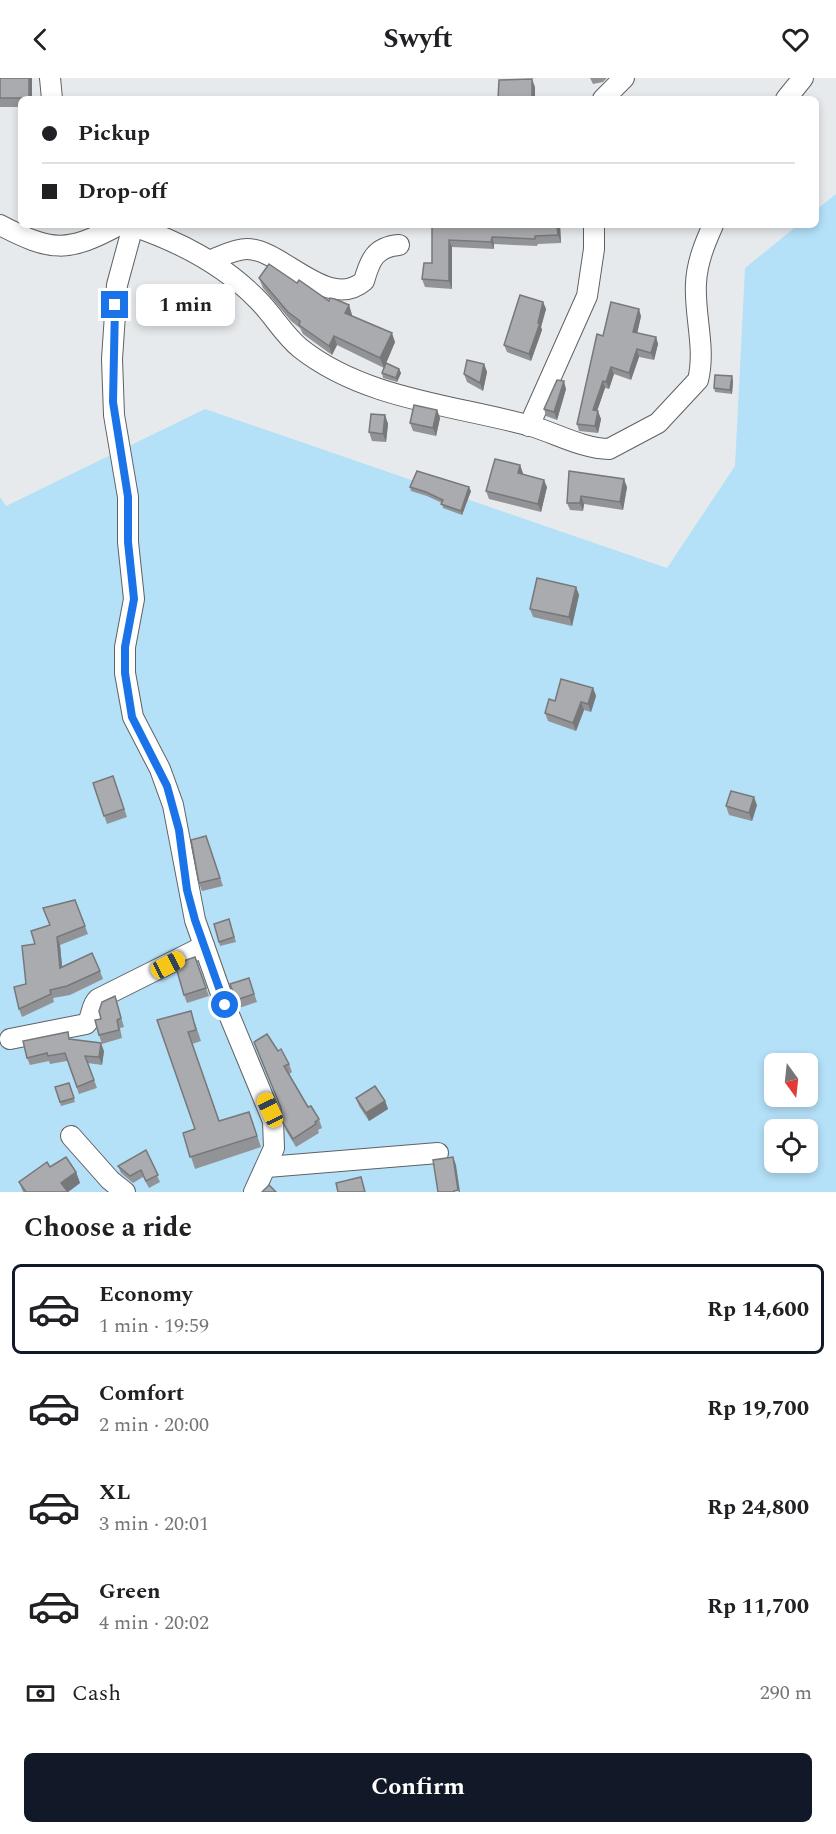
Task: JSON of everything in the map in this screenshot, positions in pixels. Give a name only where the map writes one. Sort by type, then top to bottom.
[{"type":"street","points":[[50,78],[52,96]]},
{"type":"street","points":[[606,96],[624,78]]},
{"type":"street","points":[[788,96],[803,78]]},
{"type":"street","points":[[0,225],[30,240],[63,246],[81,244],[121,228]]},
{"type":"street","points":[[127,228],[117,285],[112,359],[114,415],[128,497],[128,542],[134,599],[125,647],[125,673],[132,717],[160,769],[173,805],[187,890],[204,946],[273,1121],[274,1148],[254,1192]]},
{"type":"street","points":[[138,228],[161,235],[211,260],[257,299],[299,347],[337,370],[396,394],[529,426],[603,449],[615,448],[657,423],[693,388],[698,380],[701,359],[696,281],[701,254],[712,228]]},
{"type":"street","points":[[529,426],[586,296],[594,249],[594,228]]},
{"type":"street","points":[[211,260],[247,249],[261,251],[297,274],[320,284],[338,289],[352,288],[364,281],[374,255],[385,246],[399,245]]},
{"type":"street","points":[[10,1039],[86,1024],[90,1020],[93,1006],[98,999],[204,946]]},
{"type":"street","points":[[72,1136],[110,1180],[125,1192]]},
{"type":"street","points":[[267,1167],[438,1153]]},
{"type":"shaded area","points":[[836,194],[836,1192],[0,1192],[0,497],[6,506],[205,409],[667,568],[735,466],[745,268],[794,228],[819,228],[819,208]]},
{"type":"building","points":[[0,78],[29,78],[29,96],[0,98]]},
{"type":"building","points":[[532,79],[532,96],[498,96],[499,80]]},
{"type":"building","points":[[432,228],[557,228],[558,235],[535,236],[535,239],[492,237],[491,242],[449,240],[449,281],[422,279],[424,263],[432,263]]},
{"type":"building","points":[[269,264],[297,283],[299,280],[329,301],[330,298],[335,299],[349,305],[345,313],[392,333],[380,358],[334,336],[329,346],[299,325],[300,321],[288,312],[259,278]]},
{"type":"building","points":[[520,295],[543,302],[538,323],[540,323],[529,354],[504,345]]},
{"type":"building","points":[[611,302],[639,309],[633,332],[656,337],[651,353],[637,349],[629,373],[611,367],[606,382],[603,381],[593,410],[598,411],[595,426],[577,424],[597,334],[603,336]]},
{"type":"building","points":[[467,360],[484,364],[480,383],[464,374]]},
{"type":"building","points":[[386,363],[399,369],[396,378],[382,373]]},
{"type":"building","points":[[715,375],[732,376],[730,390],[714,388]]},
{"type":"building","points":[[557,380],[564,381],[554,412],[544,409]]},
{"type":"building","points":[[414,405],[437,410],[433,428],[410,423]]},
{"type":"building","points":[[371,414],[385,415],[383,434],[369,432]]},
{"type":"building","points":[[495,459],[520,465],[518,473],[544,480],[538,504],[486,491]]},
{"type":"building","points":[[417,471],[469,487],[461,511],[441,504],[443,500],[426,492],[410,487]]},
{"type":"building","points":[[569,471],[624,479],[620,502],[581,496],[580,503],[567,503]]},
{"type":"building","points":[[537,578],[576,587],[569,617],[530,609]]},
{"type":"building","points":[[561,679],[593,688],[588,704],[581,702],[573,723],[545,713],[549,699],[555,701]]},
{"type":"building","points":[[113,776],[124,809],[104,816],[93,783]]},
{"type":"building","points":[[731,791],[754,797],[749,813],[726,806]]},
{"type":"building","points":[[206,836],[220,878],[199,883],[191,840]]},
{"type":"building","points":[[75,900],[85,926],[57,937],[60,968],[92,953],[100,971],[67,986],[50,990],[51,994],[19,1009],[14,987],[26,984],[22,946],[35,944],[31,931],[50,925],[43,908]]},
{"type":"building","points":[[229,919],[234,937],[219,942],[214,924]]},
{"type":"building","points":[[195,957],[206,988],[184,995],[175,964]]},
{"type":"building","points":[[249,978],[254,994],[236,1000],[230,984]]},
{"type":"building","points":[[115,996],[121,1018],[117,1020],[119,1030],[99,1035],[95,1020],[101,1019],[99,1011],[102,1002]]},
{"type":"building","points":[[191,1011],[196,1030],[188,1032],[219,1121],[249,1112],[257,1136],[190,1157],[183,1133],[195,1129],[157,1020]]},
{"type":"building","points":[[68,1032],[69,1039],[101,1043],[99,1057],[85,1056],[94,1080],[77,1087],[65,1053],[48,1056],[47,1053],[27,1058],[23,1041]]},
{"type":"building","points":[[267,1034],[278,1051],[281,1049],[289,1064],[284,1066],[308,1107],[311,1106],[319,1119],[315,1122],[316,1124],[293,1139],[282,1121],[281,1108],[254,1042]]},
{"type":"building","points":[[69,1083],[74,1098],[60,1102],[55,1087]]},
{"type":"building","points":[[375,1086],[385,1101],[366,1113],[356,1098]]},
{"type":"building","points":[[146,1150],[158,1175],[146,1181],[141,1170],[130,1176],[118,1166]]},
{"type":"building","points":[[66,1157],[76,1172],[61,1183],[68,1192],[26,1192],[19,1182],[47,1162],[50,1167]]},
{"type":"building","points":[[453,1157],[458,1190],[438,1192],[433,1160]]},
{"type":"building","points":[[361,1177],[365,1192],[338,1192],[336,1183]]},
{"type":"building","points":[[269,1185],[276,1192],[262,1192]]},
{"type":"route","points":[[115,305],[112,359],[113,402],[128,497],[128,542],[134,599],[125,647],[125,673],[132,717],[160,769],[173,805],[179,830],[187,890],[195,920],[225,1005]]}]
